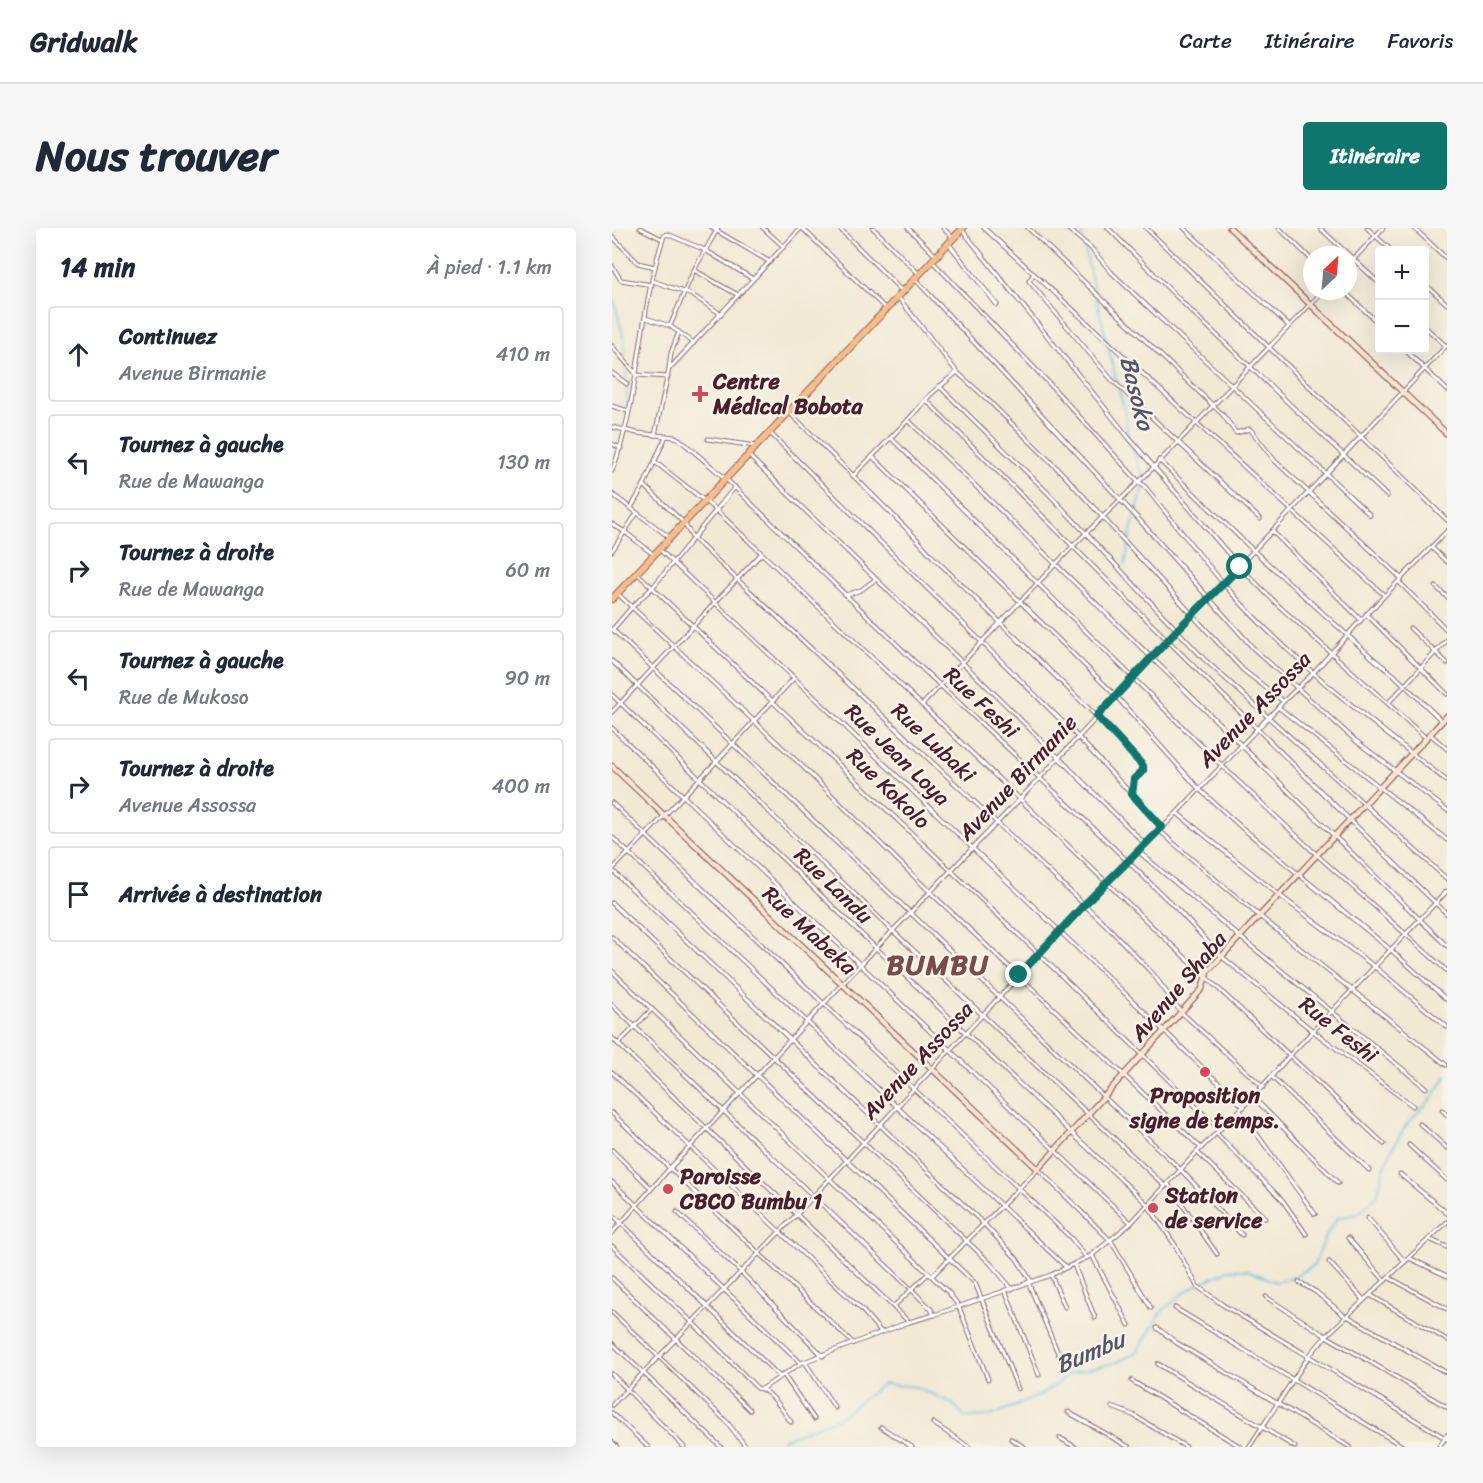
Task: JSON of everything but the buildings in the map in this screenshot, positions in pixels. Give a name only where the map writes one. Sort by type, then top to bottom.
[{"type":"highway","points":[[612,599],[962,229]]},
{"type":"street","points":[[640,228],[662,239]]},
{"type":"street","points":[[712,228],[770,262]]},
{"type":"street","points":[[763,228],[784,247]]},
{"type":"street","points":[[839,228],[900,295],[957,372],[1044,454],[1243,670],[1284,701]]},
{"type":"street","points":[[873,228],[1254,649],[1356,741],[1447,810]]},
{"type":"street","points":[[908,228],[1146,488],[1223,582],[1260,622],[1314,673],[1447,781]]},
{"type":"street","points":[[943,228],[997,305]]},
{"type":"street","points":[[984,228],[1384,595]]},
{"type":"street","points":[[1028,228],[1223,416],[1237,434],[1250,429],[1275,461],[1400,580],[1447,630]]},
{"type":"street","points":[[1067,228],[1091,248],[1112,273],[1370,515]]},
{"type":"street","points":[[1108,228],[1250,367],[1387,496]]},
{"type":"street","points":[[1146,228],[1447,520]]},
{"type":"street","points":[[1184,228],[1289,326]]},
{"type":"street","points":[[1230,228],[1447,434]]},
{"type":"street","points":[[1279,228],[1303,251]]},
{"type":"street","points":[[1320,228],[1339,246]]},
{"type":"street","points":[[1367,228],[1387,246]]},
{"type":"street","points":[[1357,255],[1383,228]]},
{"type":"street","points":[[1414,228],[1447,260]]},
{"type":"street","points":[[670,326],[694,270],[717,229]]},
{"type":"street","points":[[669,369],[753,279],[804,229],[886,310]]},
{"type":"street","points":[[962,229],[1154,467],[1240,567],[1279,606],[1388,702],[1447,749]]},
{"type":"street","points":[[612,471],[625,431],[656,267],[665,234],[705,250],[753,279]]},
{"type":"street","points":[[612,236],[638,263],[656,267]]},
{"type":"street","points":[[1357,263],[1375,279]]},
{"type":"street","points":[[612,266],[621,280],[653,283],[684,291],[721,314]]},
{"type":"street","points":[[694,270],[738,295]]},
{"type":"street","points":[[1033,275],[1029,281],[1111,379],[1260,519]]},
{"type":"street","points":[[1429,287],[1447,304]]},
{"type":"street","points":[[922,705],[1102,516],[1154,467],[1211,405],[1315,300]]},
{"type":"street","points":[[1354,300],[1375,320]]},
{"type":"street","points":[[646,318],[670,326],[694,343]]},
{"type":"street","points":[[1429,330],[1447,346]]},
{"type":"street","points":[[655,435],[671,353],[679,332]]},
{"type":"street","points":[[612,346],[637,375],[668,377]]},
{"type":"street","name":"Avenue Birmanie","points":[[612,1233],[651,1188],[876,948],[1040,778],[1177,630],[1240,567],[1402,391],[1447,346]]},
{"type":"street","points":[[1409,354],[1447,390]]},
{"type":"street","points":[[853,476],[939,386],[957,372]]},
{"type":"street","points":[[612,373],[627,384]]},
{"type":"street","points":[[939,386],[1086,534],[1177,630],[1268,718],[1447,879]]},
{"type":"street","points":[[926,400],[1348,820],[1447,914]]},
{"type":"street","points":[[612,406],[628,411]]},
{"type":"street","points":[[789,412],[1097,716],[1143,766],[1143,771],[1134,779],[1132,794]]},
{"type":"street","points":[[908,420],[1447,946]]},
{"type":"street","points":[[612,427],[625,431],[666,436],[656,462],[631,508]]},
{"type":"street","points":[[770,433],[1078,736],[1161,829],[1259,917],[1446,1065]]},
{"type":"street","name":"Rue Feshi","points":[[666,436],[677,438],[735,487],[1177,909],[1221,956],[1314,1031],[1413,1106]]},
{"type":"street","points":[[891,438],[1222,766],[1317,855],[1447,971]]},
{"type":"street","points":[[708,440],[757,446]]},
{"type":"street","points":[[612,444],[621,448]]},
{"type":"street","points":[[748,455],[1000,699],[1146,845]]},
{"type":"street","points":[[873,457],[1116,696],[1199,789],[1447,1000]]},
{"type":"street","points":[[1160,460],[1254,551],[1404,685],[1442,722]]},
{"type":"street","points":[[656,462],[715,509],[1384,1144]]},
{"type":"street","name":"Rue Lubaki","points":[[644,485],[684,523],[692,537],[1084,905],[1153,974],[1181,1012],[1263,1087]]},
{"type":"street","points":[[735,487],[653,587],[612,629],[1181,1170],[1242,1235]]},
{"type":"street","points":[[612,494],[670,538]]},
{"type":"street","points":[[612,551],[637,513]]},
{"type":"street","name":"Rue Jean Loya","points":[[612,524],[673,562],[1060,932],[1166,1030],[1244,1107]]},
{"type":"street","points":[[1272,531],[1361,620]]},
{"type":"street","name":"Avenue Assossa","points":[[612,1405],[797,1214],[1084,905],[1314,673],[1366,614],[1447,531]]},
{"type":"street","points":[[1432,548],[1447,562]]},
{"type":"street","points":[[612,712],[761,553]]},
{"type":"street","name":"Rue Kokolo","points":[[637,573],[774,701],[1142,1054],[1283,1201],[1306,1234]]},
{"type":"street","points":[[845,594],[861,590],[876,579]]},
{"type":"street","points":[[1436,587],[1447,597]]},
{"type":"street","points":[[617,593],[1201,1148]]},
{"type":"street","points":[[1366,614],[1447,694]]},
{"type":"street","points":[[1410,628],[1447,663]]},
{"type":"street","points":[[1388,702],[1447,640]]},
{"type":"street","points":[[612,661],[893,931],[1087,1114],[1167,1185],[1217,1254]]},
{"type":"street","points":[[794,678],[612,870],[880,1124],[1017,1259],[1029,1282],[1063,1365]]},
{"type":"street","name":"Rue Landu","points":[[612,695],[1148,1205],[1175,1245],[1197,1285],[1209,1296],[1309,1356]]},
{"type":"street","points":[[1278,707],[1447,840]]},
{"type":"street","name":"Avenue Shaba","points":[[894,1306],[967,1242],[1038,1169],[1202,989],[1205,976],[1221,956],[1447,716]]},
{"type":"street","points":[[612,728],[1131,1223]]},
{"type":"street","name":"Rue Mabeka","points":[[612,766],[1038,1169]]},
{"type":"street","points":[[612,803],[1071,1238],[1088,1258]]},
{"type":"street","points":[[1177,813],[1279,895],[1375,967],[1447,1028]]},
{"type":"street","points":[[612,837],[1066,1268]]},
{"type":"street","points":[[1139,852],[1240,938],[1426,1088]]},
{"type":"street","points":[[762,1389],[803,1363],[909,1322],[1051,1275],[1088,1258],[1131,1223],[1197,1152],[1240,1112],[1290,1055],[1447,891]]},
{"type":"street","points":[[612,903],[991,1264],[1012,1289]]},
{"type":"street","points":[[612,937],[975,1283],[1018,1389]]},
{"type":"street","points":[[612,971],[931,1274],[958,1305],[988,1379]]},
{"type":"street","points":[[612,1005],[932,1309],[934,1315]]},
{"type":"street","points":[[618,1044],[652,1009]]},
{"type":"street","points":[[612,1038],[909,1322]]},
{"type":"street","points":[[612,1072],[862,1310],[881,1332]]},
{"type":"street","points":[[1272,1077],[1369,1170]]},
{"type":"street","points":[[1253,1097],[1338,1183]]},
{"type":"street","points":[[1442,1110],[1447,1115]]},
{"type":"street","points":[[1240,1112],[1302,1193],[1315,1214]]},
{"type":"street","points":[[612,1113],[853,1343]]},
{"type":"street","points":[[1420,1125],[1447,1148]]},
{"type":"street","points":[[1408,1145],[1447,1180]]},
{"type":"street","points":[[612,1150],[651,1188]]},
{"type":"street","points":[[1197,1152],[1265,1218]]},
{"type":"street","points":[[1038,1169],[1111,1241],[1151,1308]]},
{"type":"street","points":[[1400,1174],[1447,1213]]},
{"type":"street","points":[[612,1182],[803,1363],[835,1408]]},
{"type":"street","points":[[677,1212],[740,1271],[823,1356]]},
{"type":"street","points":[[612,1214],[781,1375],[814,1419]]},
{"type":"street","points":[[1368,1218],[1405,1262]]},
{"type":"street","points":[[1249,1447],[1293,1379],[1326,1336],[1447,1222]]},
{"type":"street","points":[[1348,1238],[1384,1281]]},
{"type":"street","points":[[1429,1239],[1447,1247]]},
{"type":"street","points":[[612,1246],[757,1388],[762,1389],[774,1400],[791,1422]]},
{"type":"street","points":[[1092,1255],[1128,1324]]},
{"type":"street","points":[[1409,1258],[1447,1276]]},
{"type":"street","points":[[1329,1262],[1364,1300]]},
{"type":"street","points":[[1074,1264],[1095,1318]]},
{"type":"street","points":[[1051,1275],[1065,1307]]},
{"type":"street","points":[[1388,1277],[1447,1309]]},
{"type":"street","points":[[612,1278],[750,1410]]},
{"type":"street","points":[[1299,1282],[1347,1317],[1447,1372]]},
{"type":"street","points":[[1005,1290],[1039,1375]]},
{"type":"street","points":[[1370,1295],[1447,1340]]},
{"type":"street","points":[[1266,1297],[1326,1336],[1447,1407]]},
{"type":"street","points":[[1176,1308],[1404,1447]]},
{"type":"street","points":[[612,1312],[727,1422],[746,1447]]},
{"type":"street","points":[[1157,1328],[1177,1343],[1350,1447]]},
{"type":"street","points":[[612,1343],[721,1447]]},
{"type":"street","points":[[1309,1356],[1446,1437],[1439,1447]]},
{"type":"street","points":[[1158,1364],[1295,1447]]},
{"type":"street","points":[[612,1374],[684,1447]]},
{"type":"street","points":[[1132,1381],[1241,1447]]},
{"type":"street","points":[[1112,1407],[1133,1415],[1186,1447]]},
{"type":"street","points":[[1068,1412],[1129,1447]]},
{"type":"street","points":[[612,1413],[648,1447]]},
{"type":"street","points":[[933,1423],[968,1447]]},
{"type":"street","points":[[881,1426],[912,1447]]},
{"type":"street","points":[[1060,1438],[1076,1447]]},
{"type":"street","points":[[1011,1439],[1024,1447]]},
{"type":"street","points":[[612,1442],[617,1447]]},
{"type":"waterway","name":"Basoko","points":[[1081,228],[1083,240]]},
{"type":"waterway","name":"Basoko","points":[[1084,245],[1094,290]]},
{"type":"waterway","points":[[612,293],[624,339],[625,359]]},
{"type":"waterway","name":"Basoko","points":[[1095,294],[1117,383]]},
{"type":"waterway","points":[[626,364],[627,414]]},
{"type":"waterway","name":"Basoko","points":[[1118,388],[1124,407],[1128,436]]},
{"type":"waterway","name":"Basoko","points":[[1125,565],[1131,531],[1146,480],[1130,440]]},
{"type":"waterway","name":"Bumbu","points":[[778,1447],[784,1439],[840,1417],[883,1384],[916,1387],[952,1403],[965,1417],[991,1416],[1040,1395],[1058,1384],[1068,1374],[1118,1362],[1137,1352],[1162,1311],[1189,1289],[1228,1270],[1247,1270],[1276,1282],[1293,1278],[1314,1265],[1326,1236],[1337,1218],[1358,1214],[1377,1196],[1383,1171],[1392,1149],[1407,1124],[1432,1098],[1447,1075]]},
{"type":"place","name":"Centre Médical Bobota","points":[[700,394]]},
{"type":"place","name":"Proposition signe de temps.","points":[[1205,1072]]},
{"type":"place","name":"Paroisse CBCO Bumbu 1","points":[[668,1189]]},
{"type":"place","name":"Station de service","points":[[1153,1208]]},
{"type":"district","name":"BUMBU","points":[[938,964]]},
{"type":"route","points":[[1019,975],[1084,905],[1162,827],[1132,794],[1134,777],[1143,771],[1143,766],[1097,716],[1223,582],[1240,567]]}]
